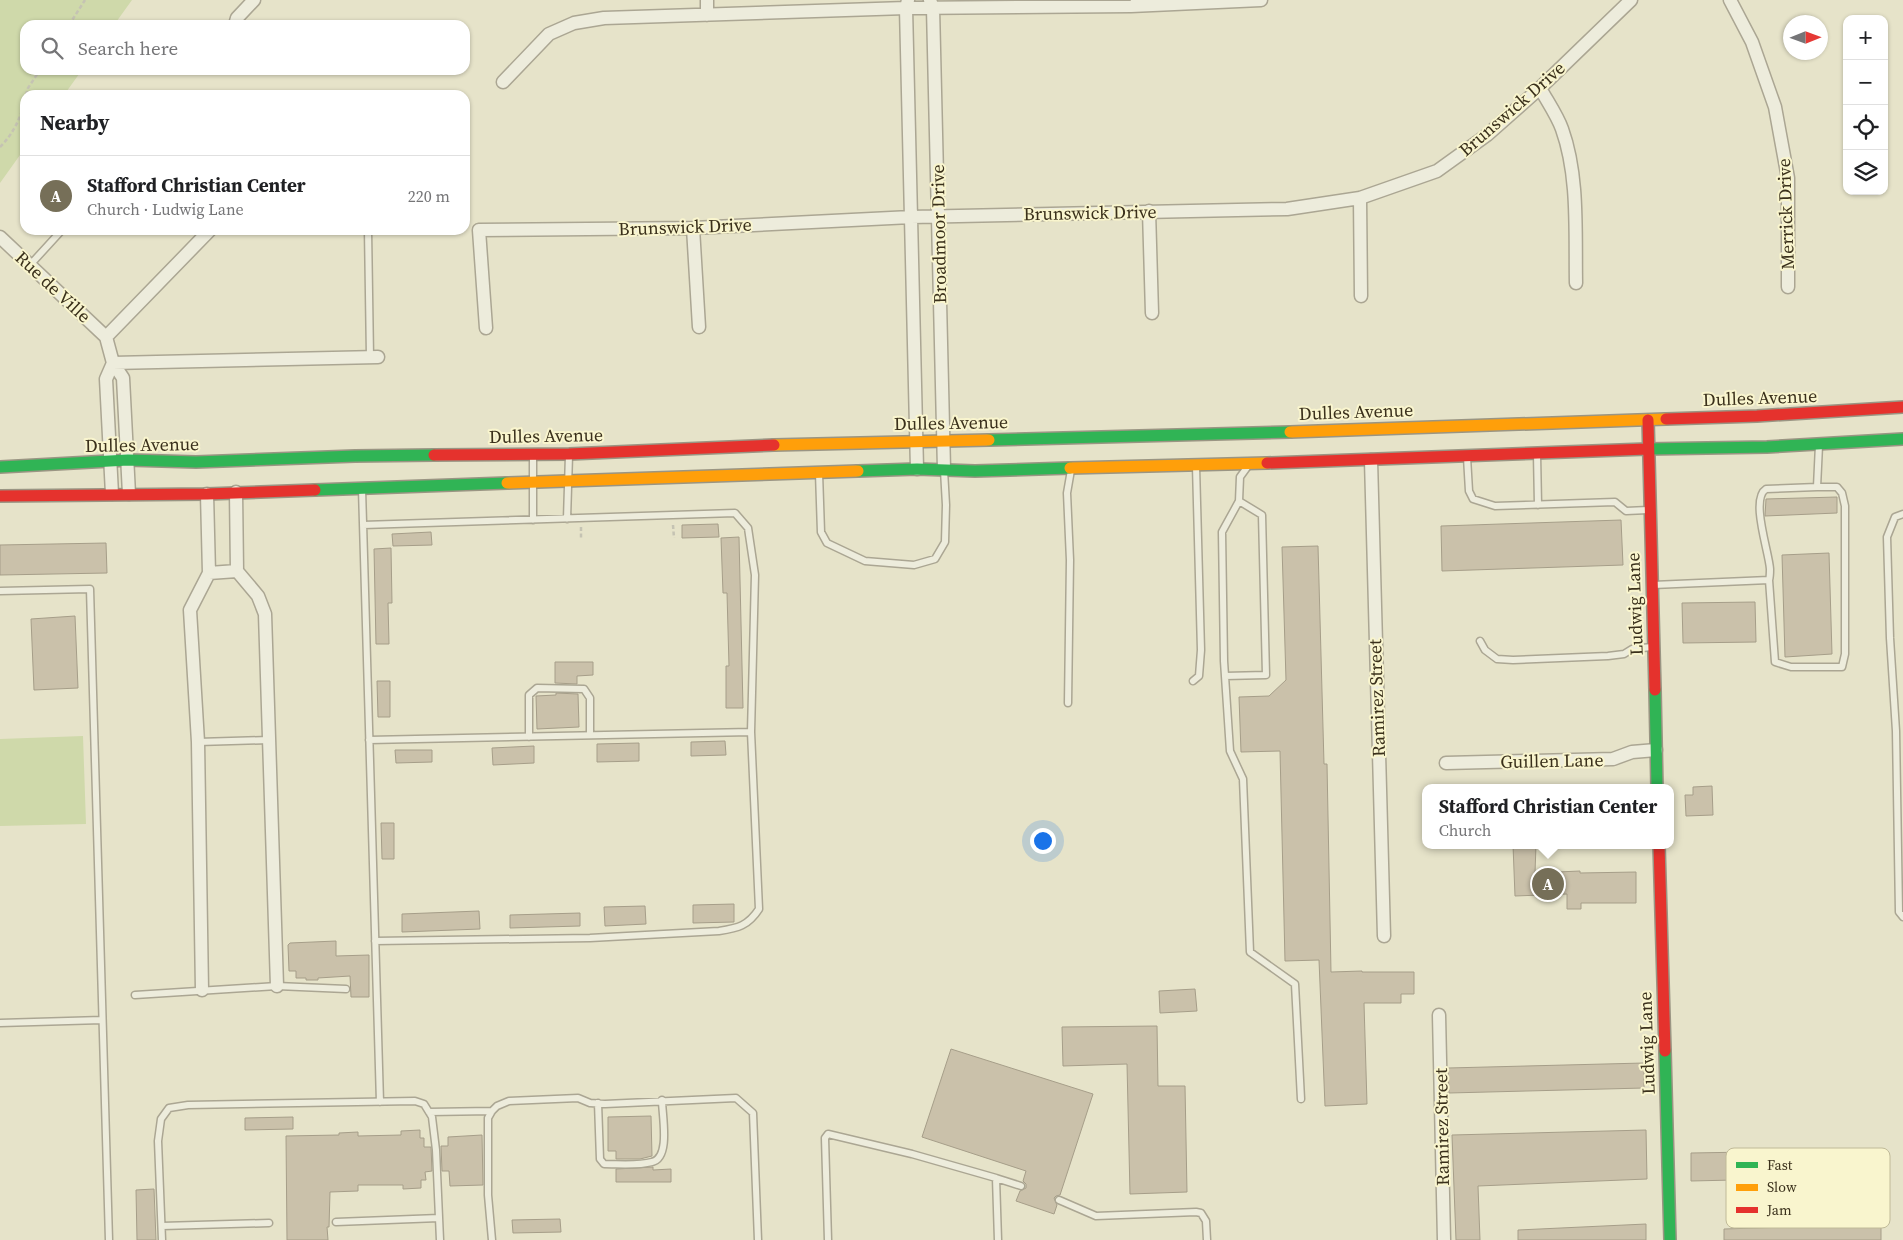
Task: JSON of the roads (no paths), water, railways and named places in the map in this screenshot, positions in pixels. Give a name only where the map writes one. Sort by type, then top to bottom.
[{"type":"main road","name":"Dulles Avenue","points":[[0,496],[207,494],[917,469],[975,471],[1196,464],[1250,448],[1364,428],[1775,416],[1903,407]]},
{"type":"main road","name":"Ludwig Lane","points":[[1648,420],[1657,784]]},
{"type":"main road","name":"Dulles Avenue","points":[[0,467],[128,460],[196,462],[355,456],[570,454],[789,444],[943,441],[1250,448],[1371,460],[1903,440]]},
{"type":"main road","name":"Ludwig Lane","points":[[1659,849],[1670,1240]]},
{"type":"street","points":[[236,20],[254,0]]},
{"type":"street","points":[[707,0],[707,15]]},
{"type":"street","points":[[503,82],[549,34],[574,23],[604,18],[707,15],[907,4],[1131,3],[1261,0]]},
{"type":"street","name":"Brunswick Drive","points":[[486,328],[479,230],[693,228],[911,217],[1287,209],[1360,198],[1437,171],[1487,135],[1540,88],[1631,0]]},
{"type":"street","name":"Merrick Drive","points":[[1730,0],[1752,42],[1775,107],[1788,178],[1788,287]]},
{"type":"street","name":"Broadmoor Drive","points":[[907,4],[917,469]]},
{"type":"street","name":"Broadmoor Drive","points":[[932,4],[939,217],[944,469]]},
{"type":"street","points":[[1540,88],[1562,128],[1570,158],[1576,283]]},
{"type":"street","points":[[1360,198],[1361,296]]},
{"type":"street","points":[[1149,211],[1152,313]]},
{"type":"street","points":[[693,228],[699,327]]},
{"type":"street","points":[[129,494],[124,378],[113,363],[106,337],[205,235]]},
{"type":"street","name":"Rue de Ville","points":[[0,237],[106,337]]},
{"type":"street","points":[[113,363],[374,357]]},
{"type":"street","points":[[112,494],[106,379],[113,363]]},
{"type":"street","name":"Ramirez Street","points":[[1371,460],[1384,936]]},
{"type":"street","points":[[236,492],[237,571],[258,596],[265,614],[277,986]]},
{"type":"street","points":[[202,990],[198,742],[190,610],[209,573],[207,494]]},
{"type":"street","points":[[209,573],[237,571]]},
{"type":"street","name":"Guillen Lane","points":[[1446,763],[1613,759],[1632,752],[1656,750]]},
{"type":"street","name":"Ramirez Street","points":[[1439,1015],[1444,1240]]},
{"type":"lane","points":[[30,265],[57,235]]},
{"type":"lane","points":[[368,235],[374,357]]},
{"type":"lane","points":[[1817,487],[1819,444]]},
{"type":"lane","points":[[1250,448],[1240,477],[1239,502],[1222,532],[1225,676],[1230,751],[1243,779],[1250,952],[1295,984],[1301,1098]]},
{"type":"lane","points":[[1537,453],[1538,505]]},
{"type":"lane","points":[[533,454],[533,520]]},
{"type":"lane","points":[[567,519],[570,454]]},
{"type":"lane","points":[[1467,456],[1469,491],[1473,499],[1495,506],[1615,502],[1626,510],[1650,510]]},
{"type":"lane","points":[[1193,681],[1198,676],[1202,650],[1196,464]]},
{"type":"lane","points":[[1068,703],[1070,560],[1067,493],[1071,468]]},
{"type":"lane","points":[[819,472],[821,532],[827,543],[865,560],[914,565],[935,559],[945,542],[946,505],[944,469]]},
{"type":"lane","points":[[1837,486],[1842,493],[1845,506],[1844,654],[1842,667],[1791,667],[1775,662],[1770,580],[1770,568],[1762,527],[1760,497],[1763,491],[1766,489],[1837,486]]},
{"type":"lane","points":[[362,489],[380,1102]]},
{"type":"lane","points":[[1225,676],[1266,674],[1262,515],[1239,502]]},
{"type":"lane","points":[[363,525],[734,514],[748,528],[755,575],[751,732],[759,908],[752,919],[740,927],[719,931],[590,938],[375,941]]},
{"type":"lane","points":[[1903,514],[1895,517],[1887,537],[1900,760],[1899,912],[1903,916]]},
{"type":"lane","points":[[1652,586],[1770,580]]},
{"type":"lane","points":[[0,592],[90,589],[109,1240]]},
{"type":"lane","points":[[1480,641],[1485,650],[1497,659],[1513,660],[1608,656],[1624,654],[1632,649],[1654,647]]},
{"type":"lane","points":[[529,736],[528,695],[538,688],[584,689],[590,698],[590,735]]},
{"type":"lane","points":[[369,740],[751,732]]},
{"type":"lane","points":[[198,742],[269,740]]},
{"type":"lane","points":[[135,995],[277,986],[346,988]]},
{"type":"lane","points":[[0,1023],[102,1020]]},
{"type":"lane","points":[[492,1240],[488,1185],[488,1118],[497,1106],[508,1101],[578,1098],[590,1103],[598,1103],[736,1098],[753,1113],[758,1240]]},
{"type":"lane","points":[[598,1103],[600,1159],[604,1164],[654,1162],[661,1157],[664,1148],[662,1100]]},
{"type":"lane","points":[[162,1240],[158,1141],[161,1119],[169,1108],[188,1105],[415,1101],[424,1104],[432,1117],[436,1150],[440,1240]]},
{"type":"lane","points":[[429,1112],[492,1111]]},
{"type":"lane","points":[[828,1240],[825,1138],[828,1134],[912,1154],[1021,1186]]},
{"type":"lane","points":[[996,1178],[998,1240]]},
{"type":"lane","points":[[1059,1200],[1096,1216],[1201,1213],[1206,1220],[1207,1240]]},
{"type":"lane","points":[[336,1222],[439,1218]]},
{"type":"lane","points":[[162,1226],[269,1223]]},
{"type":"place","name":"Stafford Christian Center","points":[[1548,884]]}]
